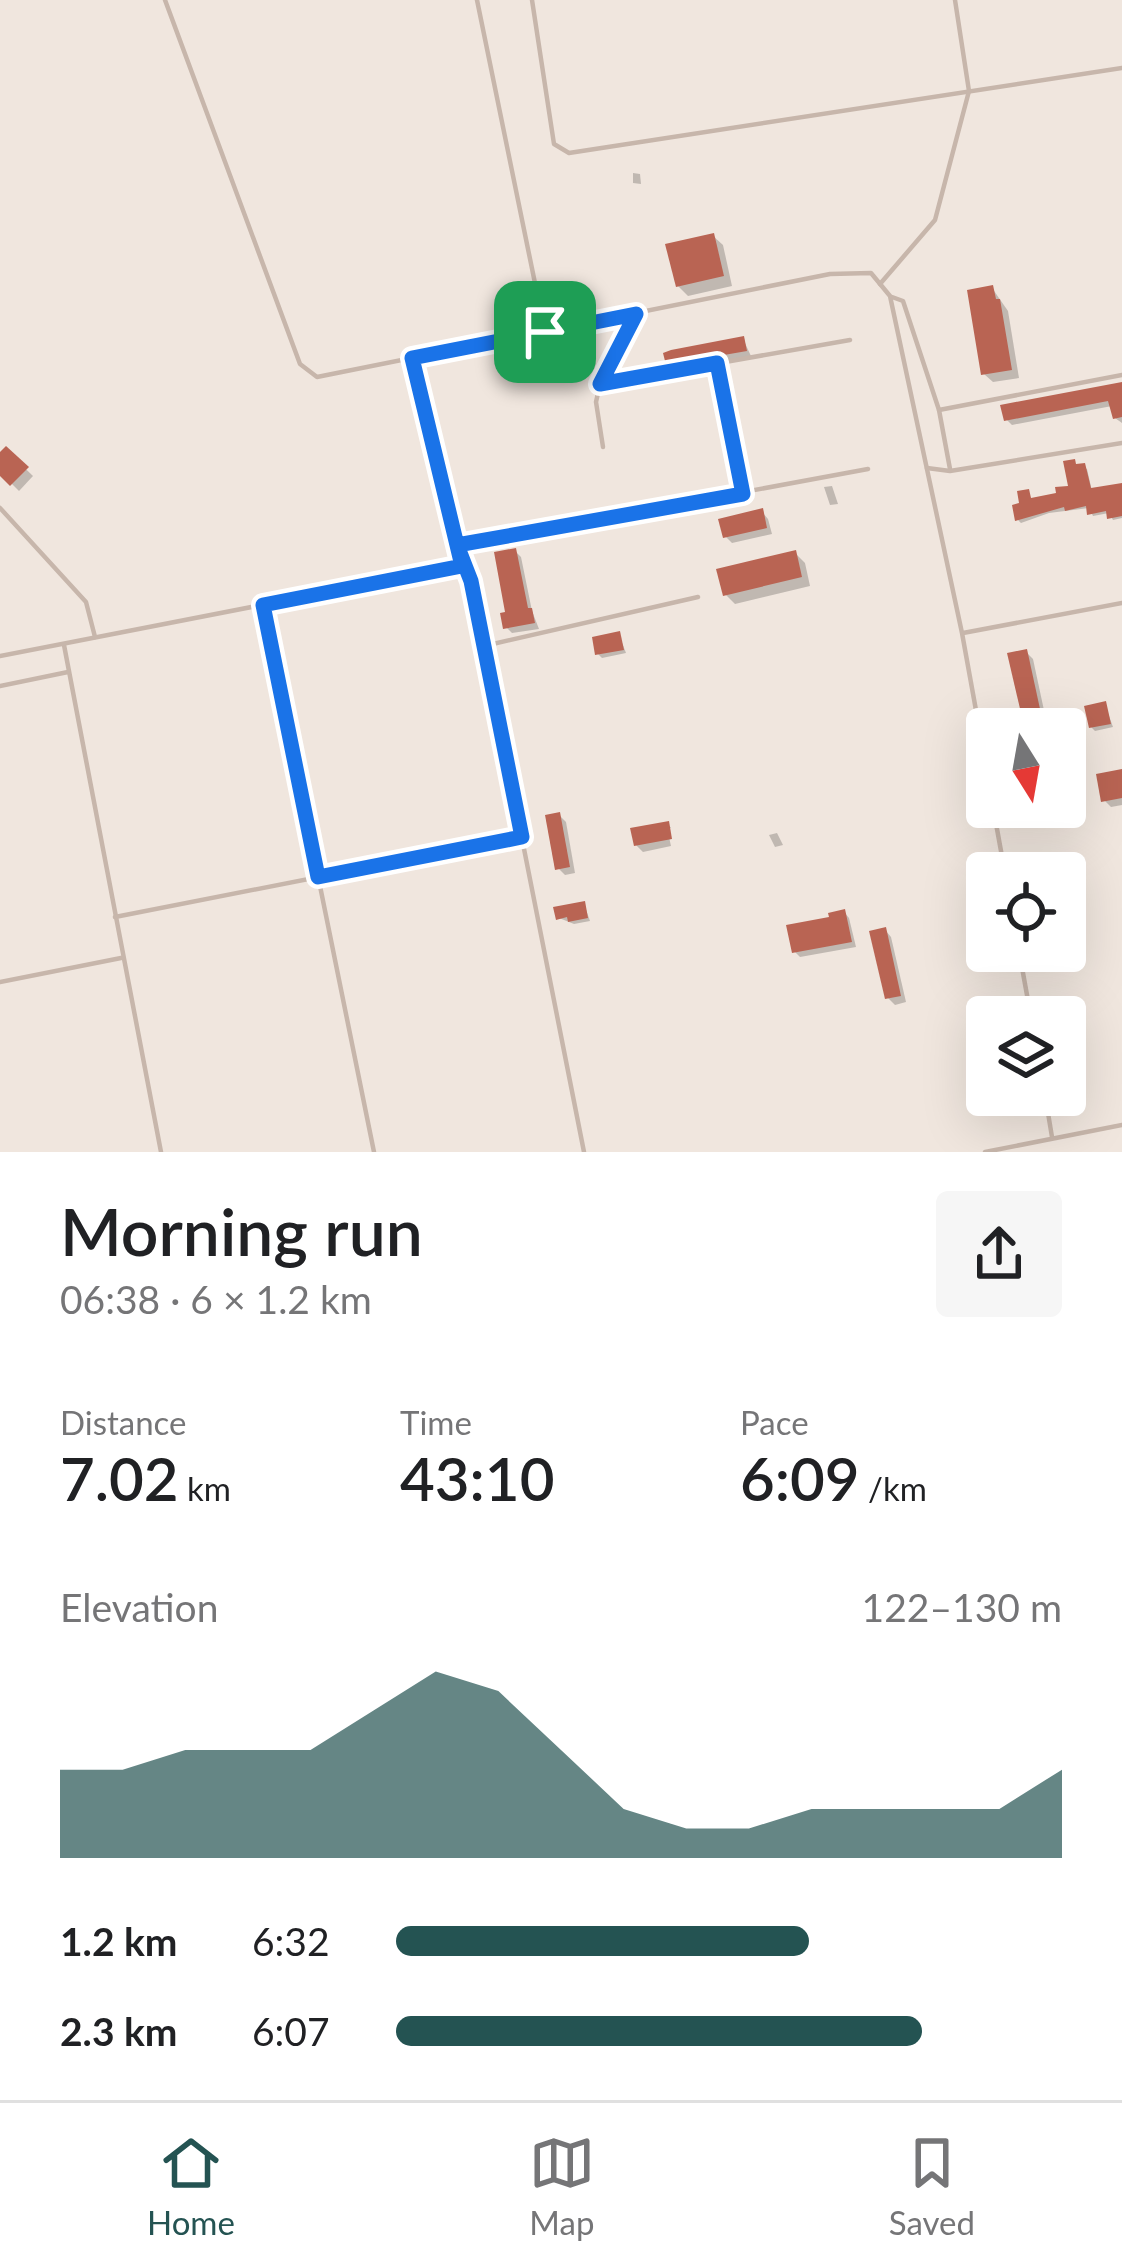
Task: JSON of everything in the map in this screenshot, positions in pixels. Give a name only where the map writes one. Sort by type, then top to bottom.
[{"type":"lane","points":[[166,0],[300,364],[316,377],[830,274],[871,274],[890,296],[975,708]]},
{"type":"lane","points":[[477,0],[545,332]]},
{"type":"lane","points":[[532,0],[554,145],[569,153],[1122,68]]},
{"type":"lane","points":[[880,284],[935,220],[969,92],[956,0]]},
{"type":"lane","points":[[890,296],[903,301],[938,410],[950,471]]},
{"type":"lane","points":[[603,447],[596,402],[600,384],[636,314]]},
{"type":"lane","points":[[600,384],[850,340]]},
{"type":"lane","points":[[412,358],[462,566],[471,581],[584,1152]]},
{"type":"lane","points":[[717,363],[743,494]]},
{"type":"lane","points":[[938,410],[1122,375]]},
{"type":"lane","points":[[927,468],[950,471],[1122,443]]},
{"type":"lane","points":[[457,545],[868,469]]},
{"type":"lane","points":[[0,508],[86,602],[95,637]]},
{"type":"lane","points":[[0,656],[462,566]]},
{"type":"lane","points":[[484,646],[698,598]]},
{"type":"lane","points":[[962,634],[1122,603]]},
{"type":"lane","points":[[263,605],[374,1152]]},
{"type":"lane","points":[[63,644],[161,1152]]},
{"type":"lane","points":[[0,686],[68,672]]},
{"type":"lane","points":[[114,917],[522,837]]},
{"type":"lane","points":[[0,982],[122,958]]},
{"type":"lane","points":[[1049,1116],[1053,1139]]},
{"type":"lane","points":[[985,1152],[1122,1125]]},
{"type":"building","points":[[714,233],[724,276],[676,287],[665,244]]},
{"type":"building","points":[[993,285],[1000,299],[1012,370],[981,375],[967,290]]},
{"type":"building","points":[[744,336],[747,351],[666,365],[663,353],[671,350]]},
{"type":"building","points":[[1122,382],[1122,417],[1113,419],[1108,401],[1004,421],[1000,405]]},
{"type":"building","points":[[6,446],[29,467],[10,486],[0,476],[0,452]]},
{"type":"building","points":[[1075,459],[1076,464],[1085,463],[1091,488],[1122,483],[1122,516],[1107,519],[1106,511],[1087,515],[1086,506],[1065,511],[1064,507],[1015,521],[1012,505],[1019,503],[1017,491],[1029,489],[1031,498],[1056,493],[1055,487],[1068,486],[1063,461]]},
{"type":"building","points":[[763,508],[767,528],[723,538],[718,519]]},
{"type":"building","points":[[516,548],[535,623],[503,629],[500,613],[505,612],[494,552]]},
{"type":"building","points":[[796,550],[802,577],[723,596],[716,569]]},
{"type":"building","points":[[620,631],[624,650],[595,655],[592,637]]},
{"type":"building","points":[[1027,649],[1040,708],[1020,708],[1007,653]]},
{"type":"building","points":[[1106,701],[1111,724],[1089,728],[1084,706]]},
{"type":"building","points":[[1122,769],[1122,798],[1101,802],[1096,774]]},
{"type":"building","points":[[560,812],[570,867],[555,870],[545,815]]},
{"type":"building","points":[[669,821],[672,839],[634,846],[630,828]]},
{"type":"building","points":[[585,901],[588,918],[556,920],[553,907]]},
{"type":"building","points":[[845,909],[852,942],[792,953],[786,925]]},
{"type":"building","points":[[886,927],[901,996],[885,999],[869,931]]},
{"type":"route","points":[[636,314],[600,384],[717,363],[743,494],[457,545],[471,581],[522,837],[318,877],[263,605],[462,566],[412,358],[545,332],[636,314]]}]
